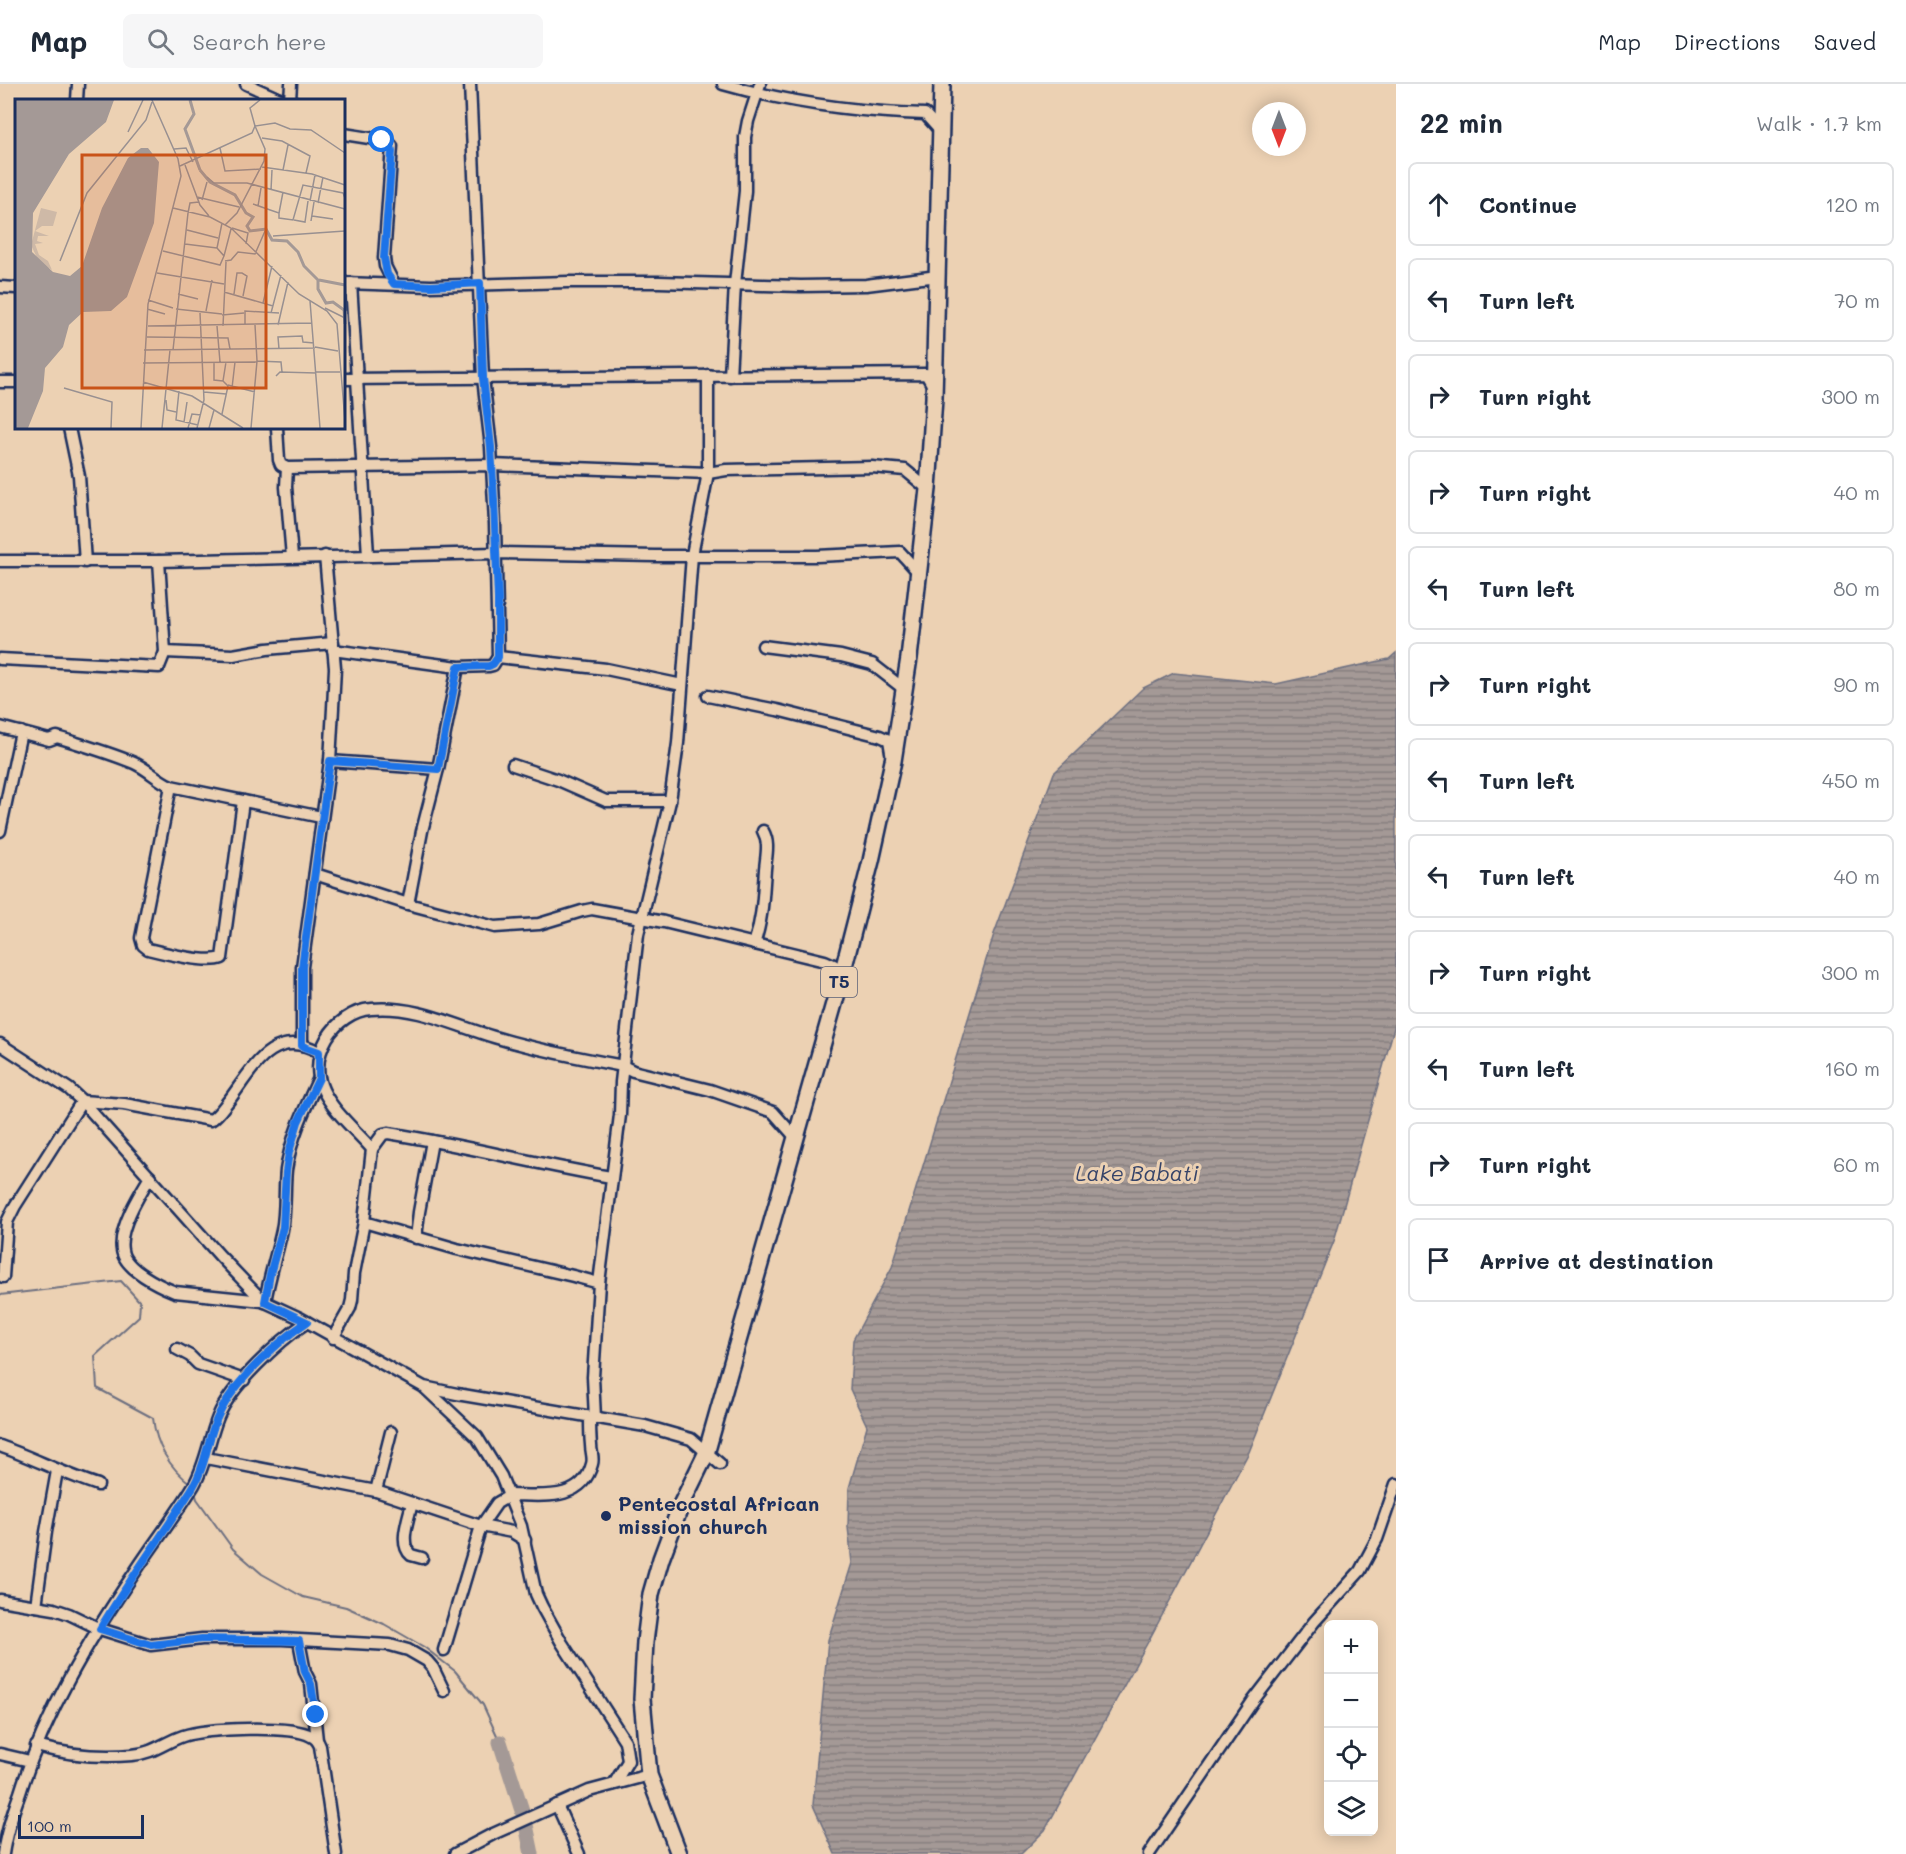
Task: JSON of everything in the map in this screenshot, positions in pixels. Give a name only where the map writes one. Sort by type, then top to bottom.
[{"type":"highway","name":"T5","points":[[679,1854],[649,1775],[642,1699],[645,1642],[651,1594],[681,1505],[706,1454],[839,986],[881,823],[893,761],[928,489],[938,276],[942,84]]},
{"type":"street","points":[[77,99],[78,84]]},
{"type":"street","points":[[290,99],[291,84]]},
{"type":"street","points":[[165,652],[233,655],[267,649],[333,647],[458,667],[489,666],[498,657],[492,465],[483,378],[470,84]]},
{"type":"street","points":[[723,84],[759,89],[786,100],[884,113],[925,114],[941,132]]},
{"type":"street","points":[[250,86],[280,99]]},
{"type":"street","points":[[730,376],[735,284],[745,191],[745,136],[759,89]]},
{"type":"street","points":[[345,134],[382,140],[392,146],[384,258],[387,274],[394,284]]},
{"type":"street","points":[[368,555],[357,379],[346,282],[431,286],[480,283],[659,282],[867,285],[938,276]]},
{"type":"street","points":[[0,287],[15,288]]},
{"type":"street","points":[[345,379],[926,374],[934,388]]},
{"type":"street","points":[[444,1650],[481,1526],[497,1503],[508,1496],[556,1495],[569,1492],[588,1476],[593,1462],[593,1377],[599,1283],[641,917],[670,801],[678,743],[692,555],[708,473],[708,375]]},
{"type":"street","points":[[69,429],[79,476],[85,562]]},
{"type":"street","points":[[277,429],[279,460],[281,465],[287,468],[492,465],[708,473],[726,470],[872,467],[905,470],[928,489]]},
{"type":"street","points":[[287,468],[286,487],[292,557]]},
{"type":"street","points":[[0,561],[159,561],[496,553],[817,556],[900,552],[918,572]]},
{"type":"street","points":[[302,1046],[302,967],[330,761],[335,677],[325,556]]},
{"type":"street","points":[[0,659],[96,662],[157,668],[161,665],[165,652],[159,561]]},
{"type":"street","points":[[763,646],[841,656],[872,664],[904,689]]},
{"type":"street","points":[[498,657],[606,669],[682,685]]},
{"type":"street","points":[[408,904],[458,667]]},
{"type":"street","points":[[708,696],[777,710],[880,736],[889,740],[893,761]]},
{"type":"street","points":[[0,727],[49,740],[57,737],[114,756],[136,764],[158,780],[171,786],[321,817]]},
{"type":"street","points":[[0,831],[21,732]]},
{"type":"street","points":[[330,761],[438,769]]},
{"type":"street","points":[[513,765],[558,780],[606,801],[670,801]]},
{"type":"street","points":[[171,786],[141,938],[143,945],[148,949],[181,956],[215,960],[222,958],[243,801]]},
{"type":"street","points":[[754,944],[764,896],[767,839],[763,831]]},
{"type":"street","points":[[315,874],[408,904],[495,927],[539,924],[592,909],[641,917],[825,961],[834,965],[839,986]]},
{"type":"street","points":[[372,1149],[323,1092],[319,1078],[319,1052],[332,1031],[348,1016],[369,1009],[413,1011],[435,1016],[492,1036],[552,1053],[623,1066],[633,1071],[710,1090],[773,1113],[796,1138]]},
{"type":"street","points":[[0,1044],[69,1089],[82,1101],[219,1256],[264,1301],[307,1322],[424,1387],[477,1437],[493,1460],[521,1526],[536,1594],[542,1607],[562,1643],[625,1741],[628,1761],[614,1784]]},
{"type":"street","points":[[82,1101],[124,1104],[211,1120],[221,1111],[262,1055],[277,1047],[290,1044],[319,1052]]},
{"type":"street","points":[[264,1301],[283,1227],[289,1152],[298,1122],[319,1078]]},
{"type":"street","points":[[3,1277],[7,1222],[82,1101]]},
{"type":"street","points":[[333,1338],[350,1308],[357,1253],[364,1222],[372,1149],[383,1134],[432,1140],[556,1168],[611,1177]]},
{"type":"street","points":[[416,1238],[432,1140]]},
{"type":"street","points":[[150,1178],[131,1209],[122,1245],[122,1253],[132,1266],[163,1287],[175,1292],[264,1301]]},
{"type":"street","points":[[364,1222],[457,1250],[599,1283]]},
{"type":"street","points":[[3,1854],[30,1761],[72,1671],[133,1575],[194,1486],[206,1458],[219,1414],[236,1387],[270,1351],[307,1322]]},
{"type":"street","points":[[177,1349],[190,1356],[198,1364],[244,1380]]},
{"type":"street","points":[[424,1387],[645,1426],[672,1433],[691,1439],[720,1464]]},
{"type":"street","points":[[376,1491],[391,1432]]},
{"type":"street","points":[[0,1446],[42,1462],[57,1471],[98,1485]]},
{"type":"street","points":[[206,1458],[376,1491],[481,1526],[512,1532],[525,1540]]},
{"type":"street","points":[[36,1606],[57,1471]]},
{"type":"street","points":[[1149,1854],[1253,1701],[1314,1623],[1360,1571],[1377,1539],[1396,1484]]},
{"type":"street","points":[[412,1503],[406,1530],[406,1548],[411,1555],[422,1558]]},
{"type":"street","points":[[0,1600],[69,1614],[100,1629],[151,1645],[202,1639],[356,1642],[390,1645],[408,1650],[427,1661],[444,1691]]},
{"type":"street","points":[[299,1641],[305,1672],[311,1684],[317,1740],[320,1746],[336,1854]]},
{"type":"street","points":[[36,1746],[78,1755],[131,1756],[144,1754],[181,1736],[202,1731],[238,1729],[299,1732],[317,1740]]},
{"type":"street","points":[[0,1754],[30,1761]]},
{"type":"street","points":[[455,1854],[589,1791],[649,1775]]},
{"type":"street","points":[[557,1805],[579,1854]]},
{"type":"water","name":"Lake Babati","points":[[1396,653],[1396,1021],[1334,1241],[1249,1452],[1045,1830],[1021,1854],[835,1854],[813,1805],[828,1640],[852,1563],[848,1527],[849,1488],[867,1426],[850,1389],[853,1340],[892,1267],[994,934],[1054,773],[1143,688],[1174,673],[1276,684],[1389,659]]},
{"type":"waterway","points":[[0,1295],[121,1281],[140,1302],[139,1316],[95,1356],[97,1388],[153,1418],[157,1437],[165,1455],[183,1478],[191,1484]]},
{"type":"waterway","points":[[195,1492],[197,1499],[233,1549],[262,1574],[303,1597],[346,1607],[384,1624],[424,1647],[455,1671],[483,1705],[500,1742]]},
{"type":"waterway","points":[[500,1742],[525,1820],[532,1854]]},
{"type":"place","name":"Pentecostal African mission church","points":[[606,1516]]},
{"type":"route","points":[[316,1715],[311,1684],[305,1672],[299,1641],[202,1639],[151,1645],[100,1629],[133,1575],[194,1486],[203,1466],[216,1420],[236,1387],[270,1351],[307,1322],[265,1302],[283,1227],[289,1152],[298,1122],[319,1078],[319,1052],[302,1046],[301,1040],[302,967],[330,761],[438,769],[458,667],[489,666],[498,657],[494,501],[491,447],[483,378],[480,283],[431,286],[394,284],[387,274],[384,258],[385,232],[392,146],[382,140]]}]
